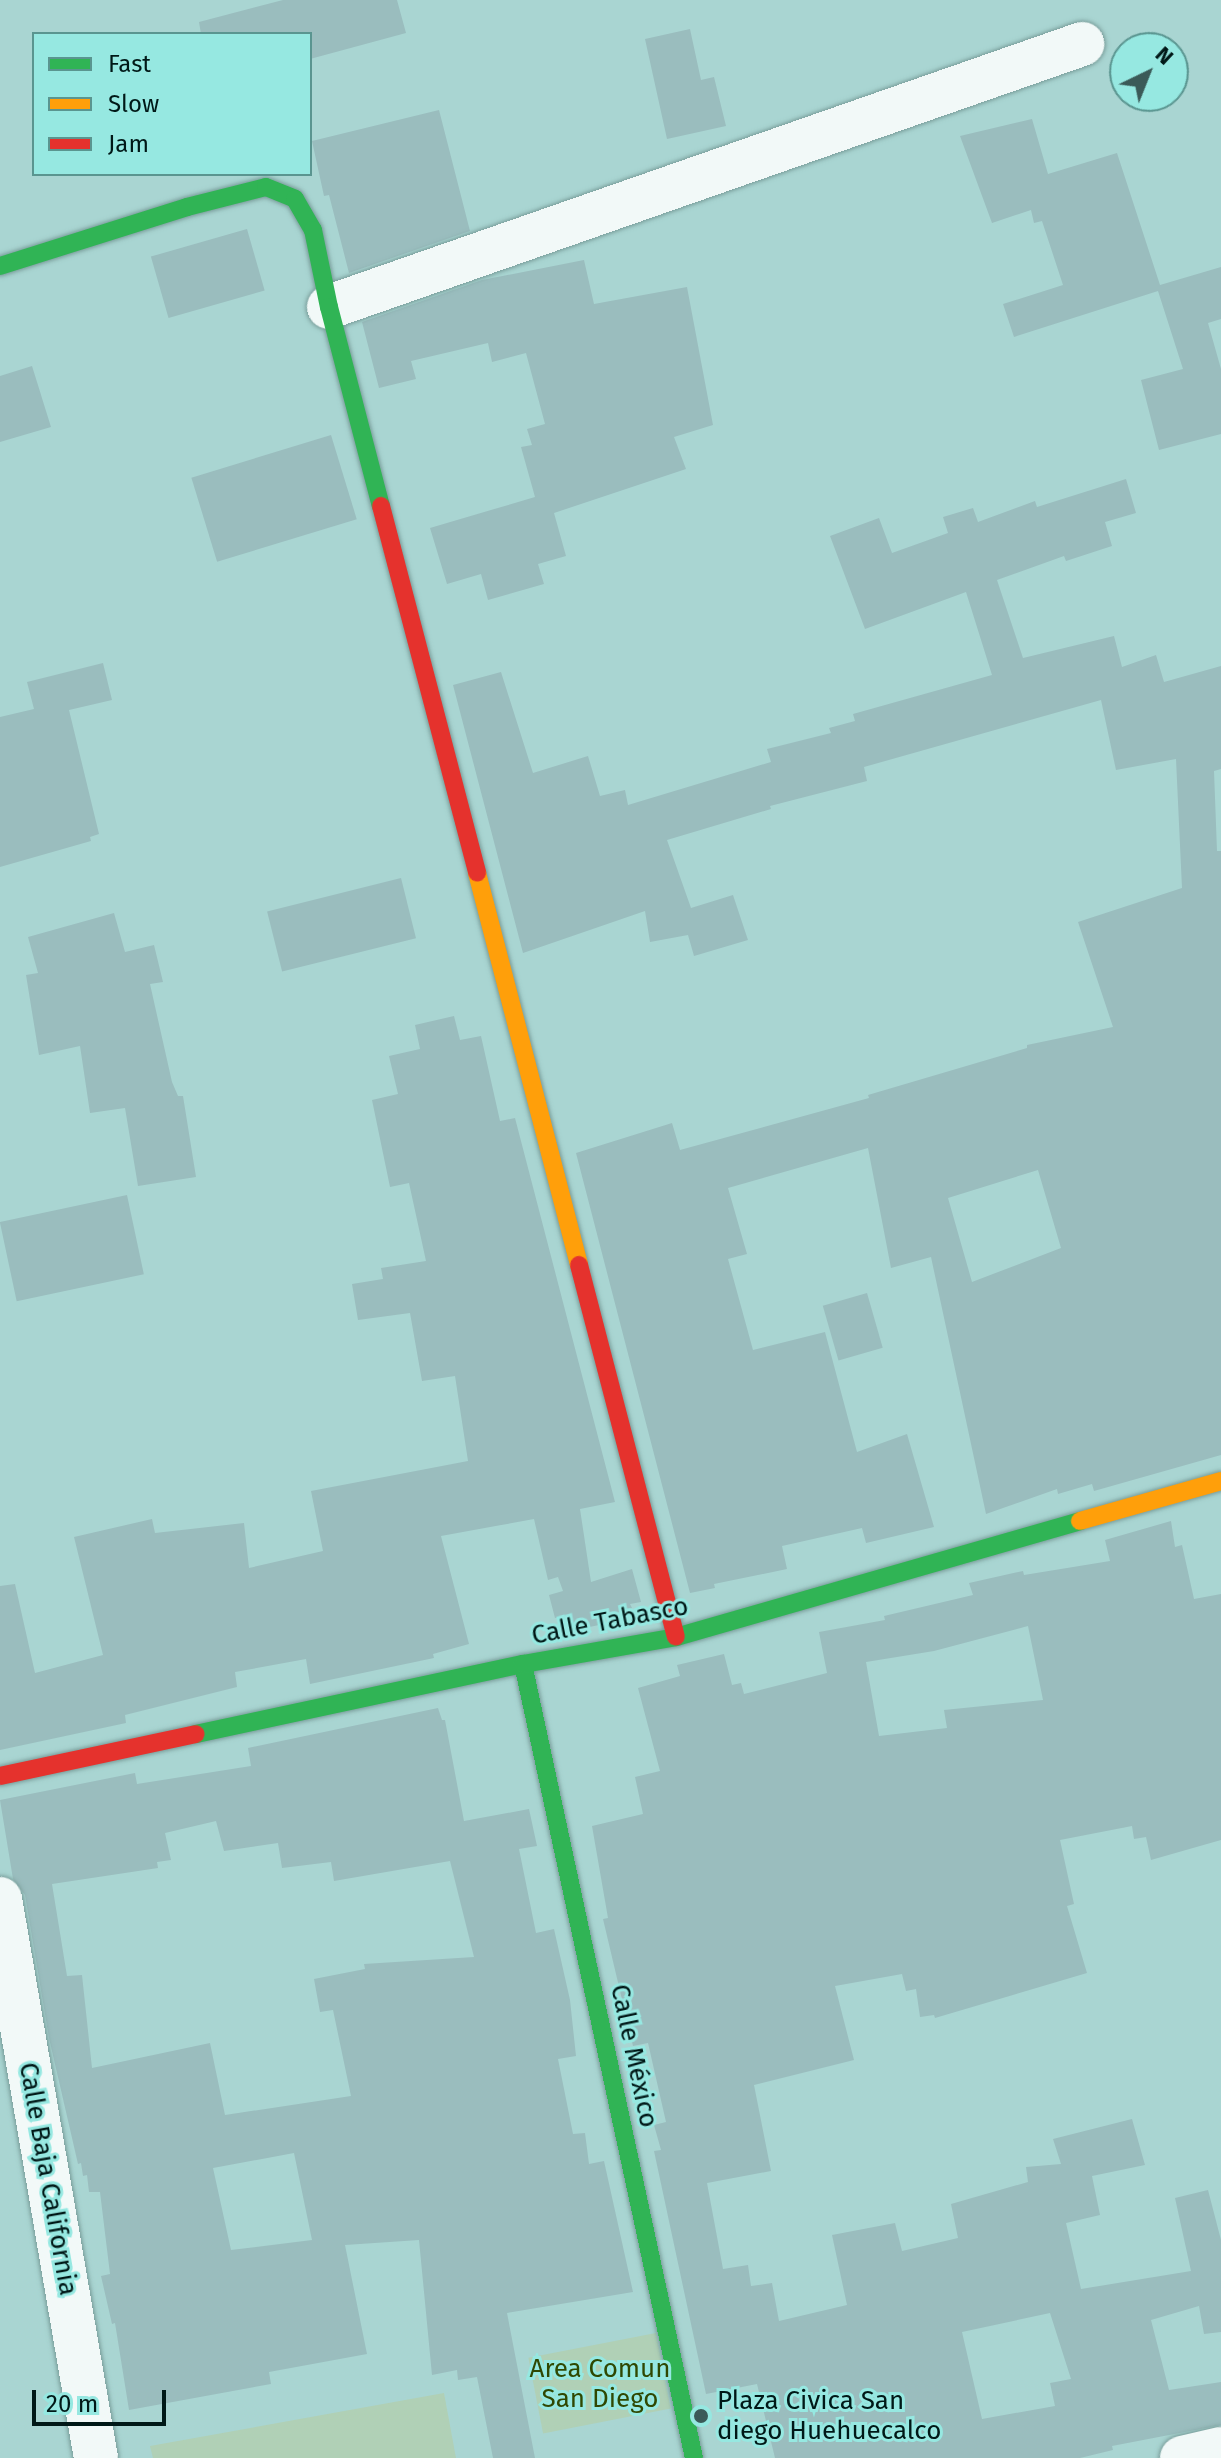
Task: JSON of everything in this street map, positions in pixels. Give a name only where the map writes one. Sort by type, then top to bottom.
[{"type":"street","points":[[329,307],[1082,44]]},
{"type":"street","points":[[0,266],[187,207],[266,187],[295,199],[313,230],[329,307],[676,1637]]},
{"type":"street","name":"Calle Tabasco","points":[[0,1776],[523,1664],[676,1637],[1221,1481]]},
{"type":"street","name":"Calle México","points":[[523,1664],[694,2458]]},
{"type":"street","name":"Calle Baja California","points":[[0,1899],[96,2458]]},
{"type":"street","points":[[1182,2458],[1221,2449]]},
{"type":"green space","name":"Area Comun San Diego","points":[[656,2333],[671,2409],[543,2433],[528,2358]]},
{"type":"green space","points":[[444,2393],[456,2458],[153,2458],[150,2446]]},
{"type":"building","points":[[283,0],[397,0],[406,33],[312,58],[312,32],[201,32],[199,22]]},
{"type":"building","points":[[690,29],[701,80],[714,77],[726,126],[667,139],[645,39]]},
{"type":"building","points":[[439,110],[470,231],[349,273],[329,195],[324,196],[312,141]]},
{"type":"building","points":[[1032,119],[1048,174],[1117,153],[1160,285],[1221,267],[1221,319],[1208,323],[1221,369],[1221,434],[1159,450],[1141,380],[1183,369],[1158,291],[1014,337],[1003,304],[1063,285],[1042,221],[1034,223],[1031,210],[992,223],[960,136]]},
{"type":"building","points":[[247,229],[265,291],[169,318],[151,257]]},
{"type":"building","points":[[584,260],[594,304],[687,287],[713,425],[674,437],[686,469],[554,513],[566,556],[538,564],[544,584],[488,600],[481,574],[447,584],[430,528],[535,497],[521,447],[532,445],[527,429],[545,424],[526,353],[492,362],[488,343],[411,361],[416,379],[379,388],[362,322],[482,280]]},
{"type":"building","points":[[32,366],[51,427],[0,442],[0,376]]},
{"type":"building","points":[[331,435],[357,519],[217,562],[191,478]]},
{"type":"building","points":[[1126,479],[1136,513],[1105,522],[1112,546],[1066,561],[1064,556],[997,580],[1023,658],[1114,636],[1122,667],[1156,655],[1164,682],[1221,666],[1221,769],[1214,771],[1217,851],[1221,851],[1221,1455],[1094,1491],[1092,1484],[1058,1494],[1057,1489],[986,1514],[931,1257],[891,1268],[868,1148],[728,1188],[747,1254],[728,1259],[753,1350],[825,1332],[857,1452],[907,1434],[934,1527],[866,1543],[862,1528],[782,1546],[787,1569],[714,1584],[715,1588],[690,1593],[576,1153],[672,1123],[680,1150],[869,1098],[868,1095],[1027,1048],[1027,1045],[1113,1027],[1078,922],[1182,888],[1176,759],[1116,770],[1101,700],[864,767],[867,781],[770,806],[771,809],[667,840],[691,908],[733,895],[748,940],[694,956],[688,935],[650,942],[645,911],[523,953],[453,685],[501,672],[533,773],[588,756],[600,796],[625,790],[628,805],[771,762],[767,749],[831,733],[829,728],[855,721],[853,714],[992,675],[966,592],[865,629],[830,536],[879,518],[892,553],[948,533],[943,517],[973,508],[978,522],[1035,501],[1037,507]],"holes":[[[1038,1170],[1061,1248],[972,1282],[948,1198]]]},
{"type":"building","points":[[103,663],[112,700],[69,710],[99,834],[90,837],[91,841],[0,867],[0,717],[34,709],[27,682]]},
{"type":"building","points":[[401,878],[416,938],[282,972],[267,911]]},
{"type":"building","points":[[114,913],[125,952],[154,945],[163,982],[150,984],[172,1082],[178,1096],[183,1096],[196,1177],[138,1186],[125,1108],[90,1113],[80,1046],[39,1055],[26,975],[38,973],[28,937]]},
{"type":"building","points":[[454,1016],[460,1040],[481,1036],[500,1121],[515,1118],[615,1502],[580,1509],[591,1582],[632,1569],[641,1602],[597,1619],[599,1625],[575,1630],[570,1615],[555,1618],[549,1595],[563,1591],[558,1577],[548,1580],[534,1519],[441,1536],[469,1644],[433,1654],[434,1658],[310,1684],[306,1659],[235,1672],[237,1687],[125,1715],[126,1723],[0,1750],[0,1586],[15,1584],[35,1673],[103,1655],[74,1537],[152,1519],[155,1533],[244,1523],[249,1568],[323,1551],[311,1491],[468,1461],[455,1376],[422,1381],[410,1313],[358,1320],[352,1284],[383,1279],[381,1268],[426,1261],[409,1183],[390,1187],[372,1100],[398,1094],[389,1056],[420,1049],[415,1025]]},
{"type":"building","points":[[127,1195],[144,1274],[17,1301],[0,1222]]},
{"type":"building","points":[[867,1293],[883,1348],[838,1360],[823,1306]]},
{"type":"building","points":[[1171,1521],[1175,1547],[1182,1545],[1194,1599],[1221,1594],[1221,1840],[1151,1860],[1146,1837],[1134,1839],[1132,1826],[1060,1840],[1074,1904],[1067,1906],[1087,1973],[935,2018],[934,2015],[920,2017],[916,1989],[906,1991],[902,1974],[835,1986],[854,2060],[754,2085],[771,2171],[707,2183],[723,2269],[748,2265],[751,2286],[772,2283],[779,2321],[847,2305],[832,2235],[895,2223],[902,2251],[958,2238],[951,2204],[1028,2182],[1026,2167],[1061,2164],[1053,2139],[1132,2119],[1145,2165],[1092,2176],[1100,2215],[1066,2223],[1081,2289],[1191,2271],[1175,2198],[1208,2190],[1221,2240],[1221,2332],[1204,2334],[1199,2306],[1151,2320],[1169,2390],[1221,2382],[1221,2425],[1112,2446],[1113,2450],[1080,2458],[775,2458],[757,2384],[706,2394],[654,2151],[661,2150],[654,2125],[666,2122],[648,2043],[633,2046],[603,1919],[608,1918],[592,1826],[643,1814],[635,1777],[660,1771],[638,1688],[680,1676],[677,1665],[724,1654],[732,1685],[741,1683],[744,1694],[827,1673],[819,1632],[885,1620],[884,1616],[973,1595],[969,1583],[1023,1571],[1024,1575],[1110,1561],[1105,1540]],"holes":[[[1028,1626],[1043,1700],[944,1710],[947,1728],[879,1736],[866,1662],[934,1651]],[[1050,2313],[1071,2379],[1050,2383],[1055,2406],[982,2419],[962,2332]]]},
{"type":"building","points":[[438,1708],[442,1720],[445,1720],[464,1821],[529,1809],[537,1846],[519,1849],[536,1933],[554,1929],[570,2000],[576,2056],[558,2059],[573,2134],[585,2133],[589,2164],[604,2161],[633,2292],[507,2313],[535,2458],[493,2458],[477,2377],[458,2380],[457,2370],[432,2375],[419,2240],[345,2245],[367,2354],[269,2372],[271,2384],[129,2410],[115,2323],[112,2324],[101,2276],[110,2274],[100,2192],[89,2192],[87,2175],[83,2176],[81,2163],[78,2164],[49,2038],[25,1895],[13,1879],[0,1800],[135,1773],[137,1784],[251,1766],[248,1748]],"holes":[[[216,1821],[224,1851],[278,1843],[282,1868],[331,1862],[334,1881],[450,1861],[474,1957],[364,1964],[365,1969],[314,1979],[320,2012],[333,2010],[351,2096],[225,2115],[210,2043],[92,2068],[82,1975],[67,1976],[52,1884],[158,1868],[157,1862],[171,1860],[165,1833]],[[294,2153],[312,2240],[231,2250],[213,2168]]]},
{"type":"traffic: fast","points":[[0,266],[187,207],[266,187],[295,199],[313,230],[329,307],[381,506]]},
{"type":"traffic: fast","points":[[196,1734],[523,1664],[676,1637],[1080,1521]]},
{"type":"traffic: fast","points":[[523,1664],[694,2458]]},
{"type":"traffic: slow","points":[[477,873],[579,1265]]},
{"type":"traffic: slow","points":[[1080,1521],[1221,1481]]},
{"type":"traffic: jam","points":[[381,506],[477,873]]},
{"type":"traffic: jam","points":[[579,1265],[676,1637]]},
{"type":"traffic: jam","points":[[0,1776],[196,1734]]},
{"type":"place","name":"Plaza Civica San diego Huehuecalco","points":[[701,2416]]}]
